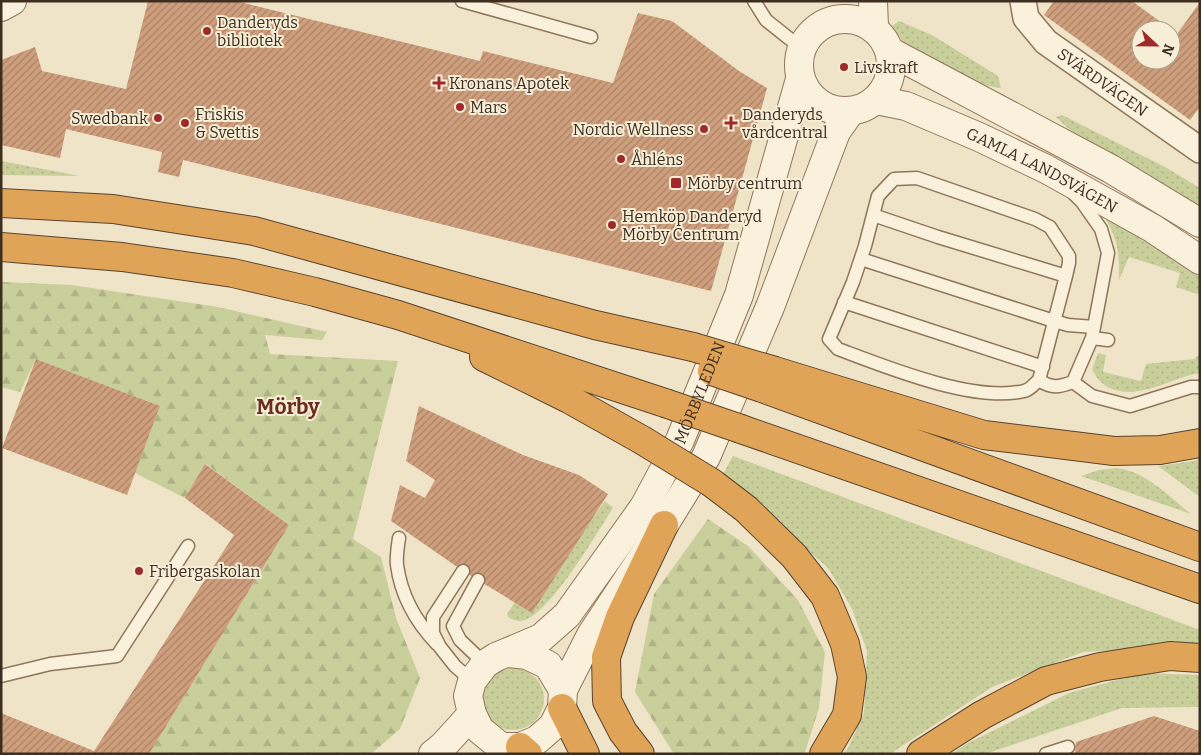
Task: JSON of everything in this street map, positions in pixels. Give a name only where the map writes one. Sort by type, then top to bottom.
[{"type":"highway","points":[[1,203],[113,209],[254,231],[595,325],[768,380],[1200,547]]},
{"type":"highway","points":[[1,247],[122,257],[233,273],[315,292],[398,315],[665,403],[1200,589]]},
{"type":"highway","points":[[398,315],[569,399],[642,440],[712,483],[746,509],[794,556],[825,596],[845,644],[852,677],[847,715],[824,754]]},
{"type":"highway","points":[[768,380],[984,435],[1114,451],[1160,450],[1200,443]]},
{"type":"highway","points":[[640,754],[623,732],[607,700],[606,657],[620,618],[664,525]]},
{"type":"highway","points":[[921,754],[982,714],[1046,681],[1100,667],[1170,656],[1200,658]]},
{"type":"highway","points":[[562,699],[584,754]]},
{"type":"street","points":[[1,8],[12,1]]},
{"type":"street","name":"SVÄRDVÄGEN","points":[[1023,1],[1026,18],[1046,42],[1198,146]]},
{"type":"street","points":[[835,11],[843,18],[860,20],[874,14],[891,52],[891,69],[876,100],[864,108],[850,112],[831,109],[813,99],[800,79],[797,66],[801,48],[816,28],[835,11]]},
{"type":"street","name":"GAMLA LANDSVÄGEN","points":[[891,52],[1111,169],[1200,224]]},
{"type":"street","name":"MÖRBYLEDEN","points":[[489,666],[541,638],[566,615],[644,507],[680,440],[739,295],[800,79]]},
{"type":"street","name":"GAMLA LANDSVÄGEN","points":[[876,100],[906,106],[979,136],[1046,169],[1152,228],[1200,260]]},
{"type":"street","name":"MÖRBYLEDEN","points":[[562,699],[591,635],[664,525],[706,457],[770,307],[836,132],[850,112]]},
{"type":"street","points":[[527,655],[548,666],[562,699],[553,726],[537,740],[510,750],[480,730],[472,714],[468,696],[489,666],[527,655]]},
{"type":"street","points":[[433,754],[443,746],[472,714]]},
{"type":"lane","points":[[462,1],[591,37]]},
{"type":"lane","points":[[754,1],[766,20],[801,48]]},
{"type":"lane","points":[[844,302],[1041,373],[1048,386],[1057,388],[1073,382],[1093,333],[1108,253],[1101,229],[1082,202],[1046,169]]},
{"type":"lane","points":[[917,178],[1035,219],[1050,227],[1068,256],[1069,263],[1041,373],[1027,391],[997,394],[944,386],[838,349],[828,339],[861,259],[878,196],[894,179],[917,178]]},
{"type":"lane","points":[[873,216],[1066,276]]},
{"type":"lane","points":[[861,259],[1093,333],[1108,340]]},
{"type":"lane","points":[[1073,382],[1092,396],[1130,406],[1191,387],[1200,387]]},
{"type":"lane","points":[[399,538],[397,564],[404,596],[423,630],[456,666],[489,666]]},
{"type":"lane","points":[[1,676],[50,664],[117,656],[188,546]]},
{"type":"lane","points":[[440,648],[434,633],[433,617],[463,570]]},
{"type":"lane","points":[[478,580],[453,626],[460,640],[489,666]]},
{"type":"lane","points":[[1046,754],[1068,748]]},
{"type":"green space","points":[[899,21],[932,35],[998,76],[1001,88],[988,86],[908,49],[892,26]]},
{"type":"green space","points":[[1062,115],[1165,167],[1200,188],[1200,208],[1070,130],[1056,117]]},
{"type":"green space","points":[[1,161],[80,176],[1,175]]},
{"type":"green space","points":[[1104,216],[1200,272],[1200,295],[1176,287],[1180,273],[1129,257],[1119,280],[1117,247],[1113,233]]},
{"type":"green space","points":[[1,282],[72,285],[218,307],[327,332],[322,340],[265,335],[270,354],[398,361],[353,539],[381,557],[396,618],[420,678],[400,729],[371,754],[149,754],[289,525],[206,464],[185,498],[135,473],[160,406],[36,359],[20,392],[1,387]]},
{"type":"green space","points":[[1098,353],[1106,355],[1103,372],[1141,381],[1146,364],[1194,359],[1200,354],[1200,373],[1150,388],[1125,392],[1113,389],[1102,383],[1092,370]]},
{"type":"green space","points":[[733,456],[1200,630],[1200,648],[1083,652],[992,687],[890,754],[843,754],[848,748],[864,713],[867,651],[852,609],[828,568],[723,474]]},
{"type":"green space","points":[[1200,458],[1200,497],[1158,466],[1194,461]]},
{"type":"green space","points":[[1117,468],[1127,470],[1147,479],[1191,514],[1081,476],[1099,470]]},
{"type":"green space","points":[[605,501],[613,508],[572,572],[558,590],[532,616],[521,621],[509,618],[507,614],[515,602],[555,570]]},
{"type":"green space","points":[[708,519],[748,546],[798,600],[825,652],[819,708],[805,752],[801,754],[674,754],[635,692],[654,594]]},
{"type":"green space","points":[[507,668],[519,668],[535,677],[542,687],[544,699],[542,711],[535,721],[519,730],[507,730],[496,725],[487,716],[482,705],[482,693],[487,682],[496,673]]},
{"type":"green space","points":[[1142,673],[1200,675],[1200,707],[1122,708],[985,754],[951,754],[968,743],[1069,693]]},
{"type":"building","name":"Mörby centrum","points":[[148,1],[236,1],[480,61],[483,51],[613,83],[638,13],[672,21],[739,71],[767,88],[711,291],[183,160],[179,177],[158,172],[162,152],[66,129],[60,158],[1,145],[1,60],[35,47],[42,71],[126,89]]},
{"type":"building","points":[[1054,1],[1132,1],[1158,20],[1131,20],[1131,70],[1181,70],[1181,28],[1200,2],[1200,107],[1190,120],[1044,15]]},
{"type":"building","points":[[36,359],[160,406],[127,495],[2,448]]},
{"type":"building","points":[[419,406],[523,455],[579,475],[608,494],[532,613],[463,571],[391,521],[400,485],[425,498],[435,480],[406,461]]},
{"type":"building","points":[[205,464],[289,525],[149,754],[7,754],[1,752],[1,713],[94,751],[234,535],[185,498]]},
{"type":"building","points":[[1154,716],[1200,731],[1200,754],[1075,754],[1076,742]]},
{"type":"place","name":"Danderyds bibliotek","points":[[207,31]]},
{"type":"place","name":"Livskraft","points":[[844,67]]},
{"type":"place","name":"Kronans Apotek","points":[[439,83]]},
{"type":"place","name":"Mars","points":[[460,107]]},
{"type":"place","name":"Swedbank","points":[[158,118]]},
{"type":"place","name":"Friskis & Svettis","points":[[185,123]]},
{"type":"place","name":"Danderyds vårdcentral","points":[[731,123]]},
{"type":"place","name":"Nordic Wellness","points":[[704,129]]},
{"type":"place","name":"Åhléns","points":[[621,159]]},
{"type":"place","name":"Mörby centrum","points":[[676,183]]},
{"type":"place","name":"Hemköp Danderyd Mörby Centrum","points":[[612,225]]},
{"type":"place","name":"Fribergaskolan","points":[[139,571]]},
{"type":"district","name":"Mörby","points":[[288,407]]}]
